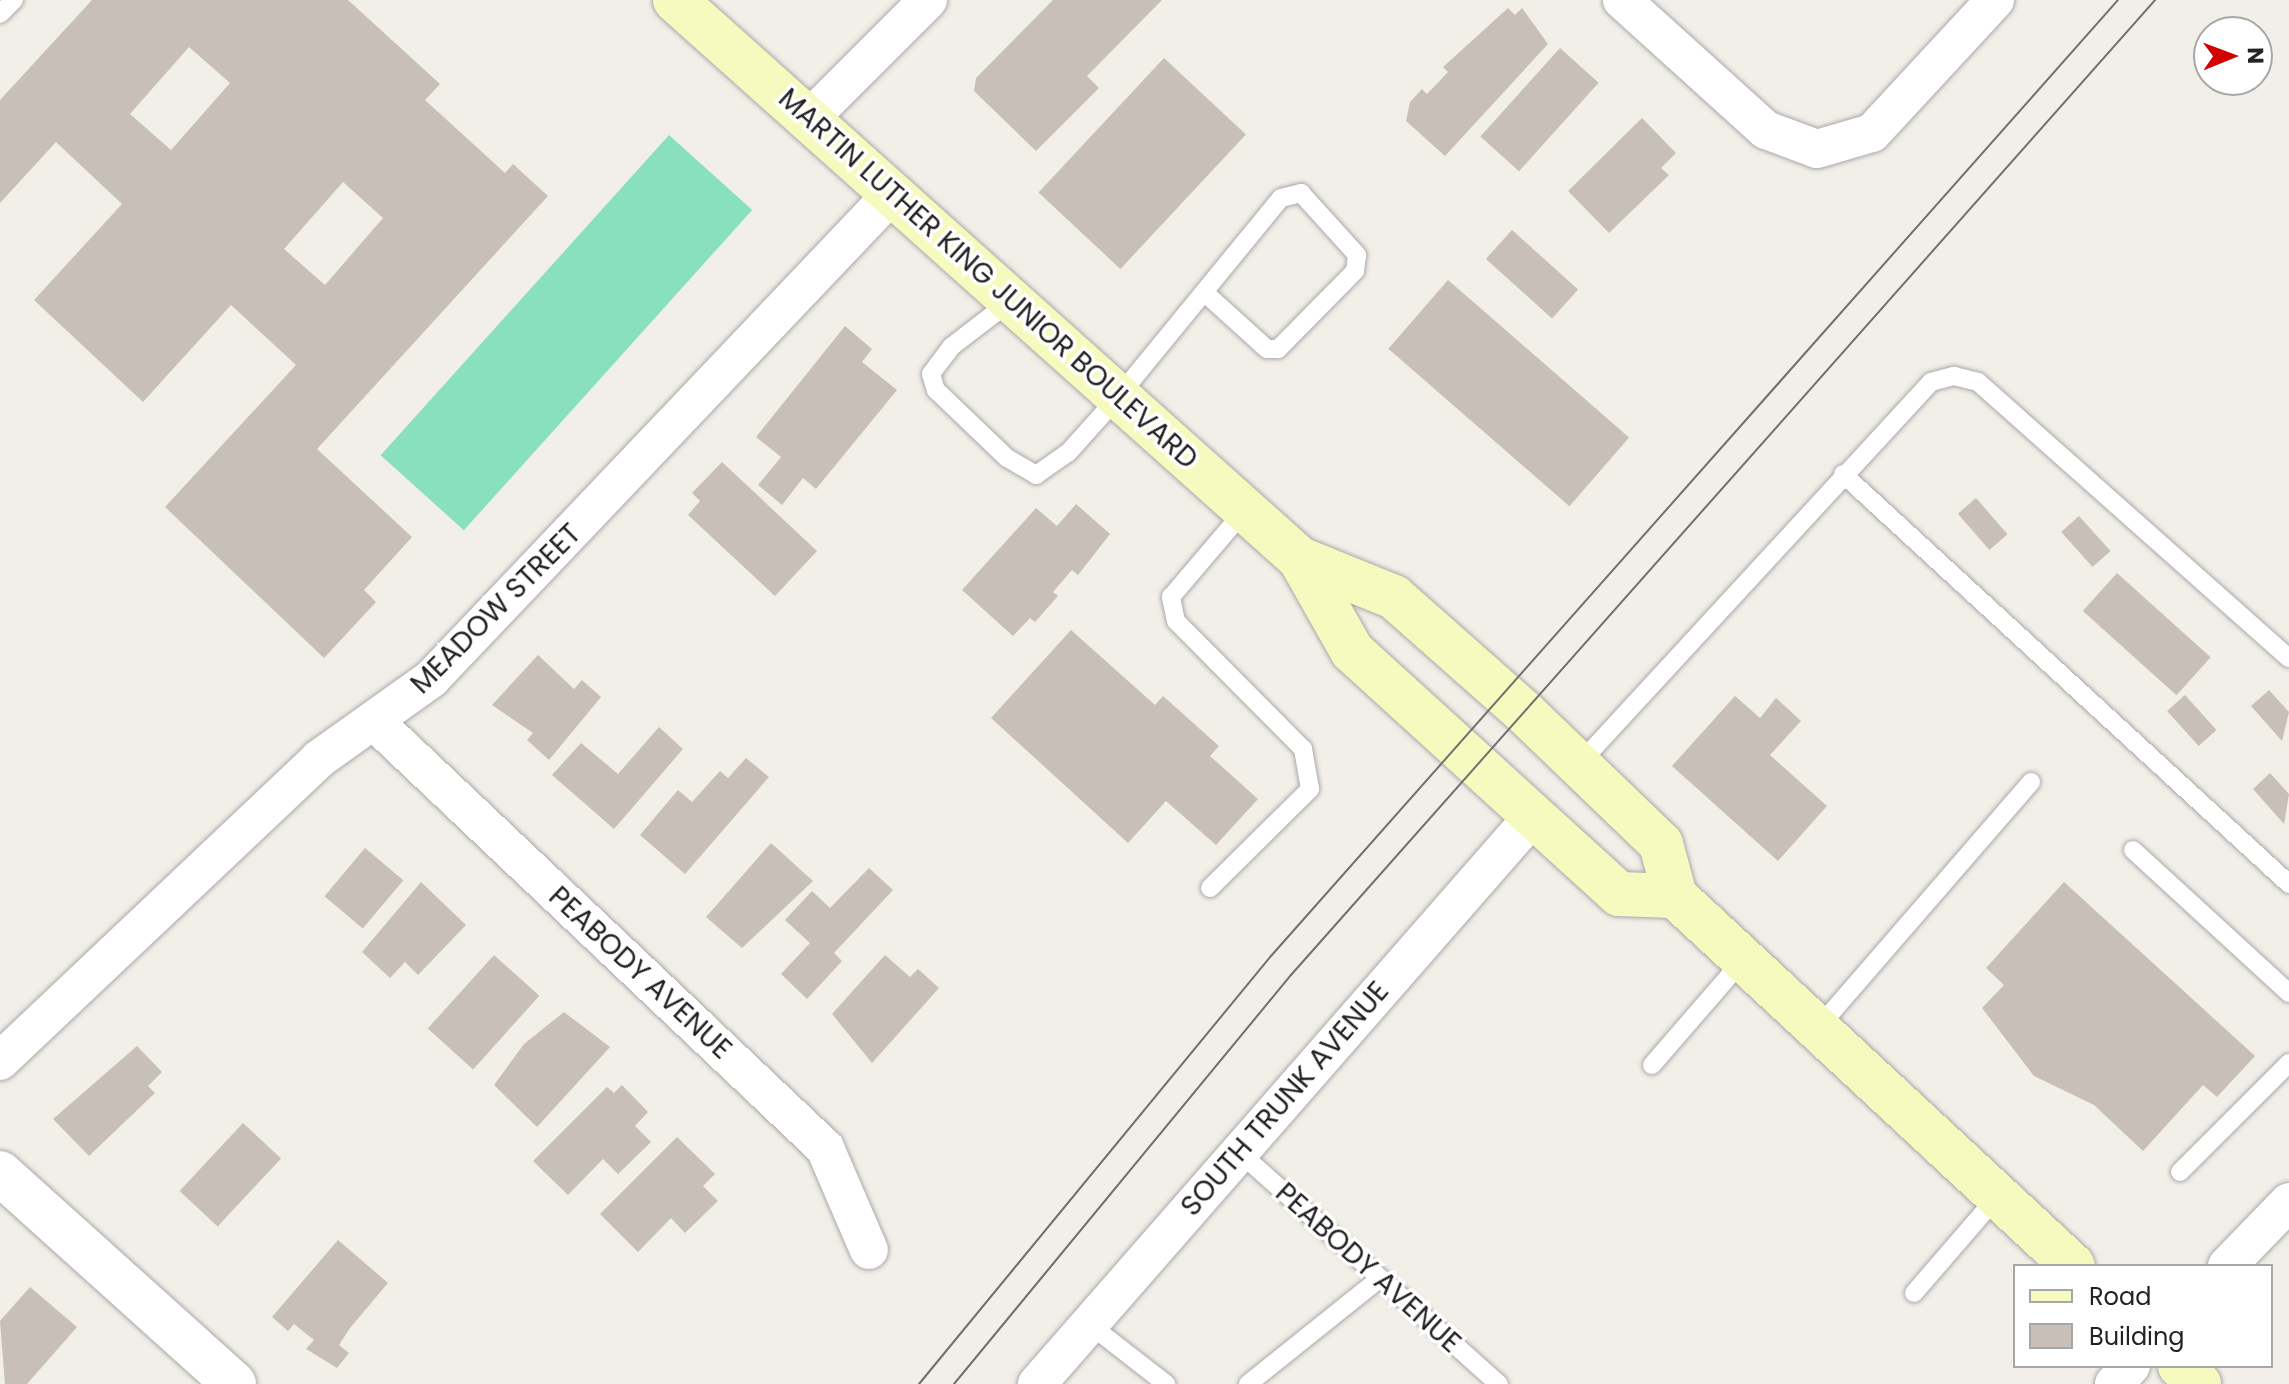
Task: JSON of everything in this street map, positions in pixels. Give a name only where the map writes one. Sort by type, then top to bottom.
[{"type":"main road","name":"MARTIN LUTHER KING JUNIOR BOULEVARD","points":[[675,0],[894,192],[1300,559],[1352,651],[1619,894],[1675,896],[1661,844],[1579,764],[1394,597],[1300,559]]},
{"type":"main road","points":[[1675,896],[2071,1264]]},
{"type":"main road","points":[[2182,1368],[2199,1384]]},
{"type":"street","points":[[810,118],[928,0]]},
{"type":"street","points":[[1622,0],[1766,130],[1817,149],[1872,133],[1995,0]]},
{"type":"street","name":"MEADOW STREET","points":[[0,1061],[319,759],[375,722],[431,679],[894,192]]},
{"type":"street","name":"PEABODY AVENUE","points":[[375,722],[825,1148],[869,1250]]},
{"type":"street","name":"SOUTH TRUNK AVENUE","points":[[1037,1384],[1534,815]]},
{"type":"street","points":[[0,1173],[234,1384]]},
{"type":"street","points":[[2229,1264],[2289,1202]]},
{"type":"street","points":[[2114,1384],[2129,1368]]},
{"type":"lane","points":[[0,14],[14,0]]},
{"type":"lane","points":[[1012,300],[952,346],[931,374],[936,390],[1026,474],[1048,472],[1118,397],[1204,292],[1291,192],[1343,233],[1357,255],[1355,271],[1278,349],[1267,349],[1204,292]]},
{"type":"lane","points":[[1579,764],[1931,382],[1954,376],[1978,382],[2289,658]]},
{"type":"lane","points":[[1843,474],[2289,884]]},
{"type":"lane","points":[[1210,888],[1310,789],[1303,749],[1176,621],[1171,597],[1245,510]]},
{"type":"lane","points":[[1817,1029],[2031,782]]},
{"type":"lane","points":[[2133,850],[2289,993]]},
{"type":"lane","points":[[1652,1065],[1743,960]]},
{"type":"lane","points":[[2180,1172],[2289,1063]]},
{"type":"lane","name":"PEABODY AVENUE","points":[[1238,1151],[1499,1384]]},
{"type":"lane","points":[[1914,1293],[1997,1197]]},
{"type":"lane","points":[[1248,1384],[1379,1279]]},
{"type":"lane","points":[[1089,1324],[1166,1384]]},
{"type":"green space","points":[[669,135],[752,210],[464,530],[381,455]]},
{"type":"building","points":[[92,0],[348,0],[440,84],[425,100],[505,173],[513,164],[548,196],[317,449],[412,537],[364,590],[376,602],[324,658],[165,507],[296,365],[231,305],[143,402],[34,300],[122,204],[56,142],[0,203],[0,100]],"holes":[[[189,47],[230,83],[171,150],[130,114]],[[343,182],[383,218],[325,285],[284,249]]]},
{"type":"building","points":[[1053,0],[1162,0],[1087,76],[1099,88],[1036,151],[974,91],[976,78]]},
{"type":"building","points":[[1508,8],[1515,15],[1522,8],[1548,44],[1445,156],[1406,121],[1410,102],[1422,89],[1427,94],[1448,72],[1443,67]]},
{"type":"building","points":[[1560,48],[1599,83],[1519,171],[1480,136]]},
{"type":"building","points":[[1164,58],[1246,134],[1120,269],[1039,193]]},
{"type":"building","points":[[1642,118],[1676,153],[1661,168],[1669,175],[1609,233],[1568,191]]},
{"type":"building","points":[[1512,230],[1578,290],[1552,319],[1486,259]]},
{"type":"building","points":[[1448,280],[1629,437],[1569,506],[1388,349]]},
{"type":"building","points":[[845,326],[872,349],[862,362],[897,390],[816,489],[803,478],[782,505],[758,485],[781,457],[756,437]]},
{"type":"building","points":[[722,462],[817,551],[775,596],[688,515],[700,501],[692,493]]},
{"type":"building","points":[[1976,498],[2007,534],[1989,550],[1958,514]]},
{"type":"building","points":[[1076,504],[1110,534],[1078,575],[1072,570],[1053,592],[1058,596],[1035,622],[1030,618],[1013,636],[962,590],[1036,508],[1057,526]]},
{"type":"building","points":[[2079,516],[2110,551],[2093,567],[2061,532]]},
{"type":"building","points":[[2117,573],[2211,657],[2177,695],[2083,611]]},
{"type":"building","points":[[1071,630],[1155,705],[1163,696],[1219,746],[1210,756],[1258,799],[1216,845],[1166,801],[1128,843],[991,718]]},
{"type":"building","points":[[538,655],[574,689],[582,680],[601,697],[549,760],[527,740],[533,733],[492,705]]},
{"type":"building","points":[[2269,690],[2289,712],[2282,741],[2251,706]]},
{"type":"building","points":[[2185,695],[2216,730],[2199,746],[2167,711]]},
{"type":"building","points":[[1735,696],[1760,718],[1776,698],[1801,721],[1770,755],[1827,806],[1778,861],[1672,766]]},
{"type":"building","points":[[659,727],[683,749],[614,829],[552,775],[581,743],[618,774]]},
{"type":"building","points":[[746,758],[769,777],[685,874],[640,835],[678,790],[692,802],[720,771],[728,778]]},
{"type":"building","points":[[2270,773],[2289,794],[2284,824],[2253,789]]},
{"type":"building","points":[[771,843],[813,881],[742,948],[706,917]]},
{"type":"building","points":[[365,848],[403,880],[363,928],[325,896]]},
{"type":"building","points":[[869,868],[893,890],[834,953],[842,961],[807,999],[781,974],[810,943],[785,920],[812,891],[830,908]]},
{"type":"building","points":[[421,882],[466,925],[418,975],[405,962],[390,978],[362,952]]},
{"type":"building","points":[[2064,882],[2255,1056],[2217,1097],[2203,1085],[2143,1151],[2094,1105],[2034,1076],[1982,1008],[2004,985],[1986,968]]},
{"type":"building","points":[[494,955],[539,996],[473,1069],[428,1029]]},
{"type":"building","points":[[885,955],[910,977],[918,969],[939,988],[872,1063],[832,1014]]},
{"type":"building","points":[[564,1012],[610,1047],[537,1127],[494,1085],[524,1044]]},
{"type":"building","points":[[137,1046],[162,1072],[148,1086],[155,1093],[89,1156],[53,1119]]},
{"type":"building","points":[[622,1085],[648,1112],[635,1126],[651,1142],[618,1174],[603,1159],[568,1195],[533,1161],[607,1087],[614,1093]]},
{"type":"building","points":[[243,1123],[281,1158],[218,1226],[180,1191]]},
{"type":"building","points":[[677,1137],[715,1174],[703,1186],[718,1201],[685,1233],[671,1218],[638,1252],[600,1214]]},
{"type":"building","points":[[338,1240],[388,1283],[339,1345],[349,1353],[337,1368],[306,1349],[314,1340],[294,1324],[288,1331],[272,1317]]},
{"type":"building","points":[[30,1287],[77,1327],[27,1384],[5,1384],[0,1321]]},
{"type":"tram line","points":[[919,1384],[1271,956],[2118,0]]},
{"type":"tram line","points":[[954,1384],[1291,975],[2155,0]]}]
